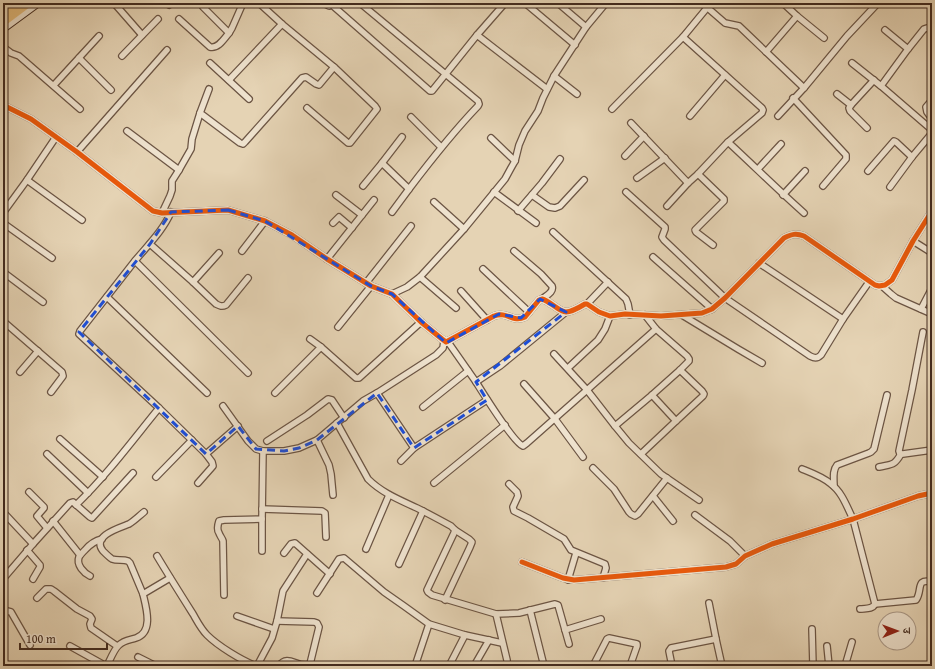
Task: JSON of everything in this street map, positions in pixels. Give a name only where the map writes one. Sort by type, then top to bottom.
[{"type":"highway","points":[[3,11],[14,3]]},
{"type":"highway","points":[[3,21],[28,3]]},
{"type":"street","points":[[3,28],[37,3]]},
{"type":"street","points":[[114,3],[142,35]]},
{"type":"street","points":[[179,19],[212,48],[214,48],[229,33],[243,3]]},
{"type":"street","points":[[259,3],[334,67],[375,106],[376,110],[349,143],[307,108]]},
{"type":"street","points":[[323,3],[328,6],[332,4],[430,91],[433,90],[505,3]]},
{"type":"street","points":[[360,3],[478,101],[479,104],[441,147],[392,212]]},
{"type":"street","points":[[525,3],[575,45]]},
{"type":"street","points":[[392,294],[407,287],[420,276],[464,230],[505,179],[515,161],[519,145],[525,132],[538,111],[542,98],[554,76],[586,27],[606,3]]},
{"type":"street","points":[[702,3],[710,5],[725,23],[739,26],[804,88]]},
{"type":"street","points":[[783,3],[824,38]]},
{"type":"street","points":[[778,116],[793,98],[804,88],[847,36],[878,3]]},
{"type":"street","points":[[559,4],[586,27]]},
{"type":"street","points":[[612,109],[683,37],[710,5]]},
{"type":"street","points":[[203,8],[229,33]]},
{"type":"street","points":[[766,52],[797,16]]},
{"type":"street","points":[[122,56],[158,19]]},
{"type":"street","points":[[229,80],[282,24]]},
{"type":"street","points":[[881,86],[908,49],[925,29],[927,28],[932,31]]},
{"type":"street","points":[[885,30],[908,49]]},
{"type":"street","points":[[477,35],[547,89]]},
{"type":"street","points":[[54,85],[99,36]]},
{"type":"street","points":[[667,206],[728,142],[762,113],[763,110],[683,37]]},
{"type":"street","points":[[3,47],[11,53],[19,56],[80,109]]},
{"type":"street","points":[[77,152],[167,50]]},
{"type":"street","points":[[79,58],[111,90]]},
{"type":"street","points":[[210,63],[249,99]]},
{"type":"street","points":[[852,63],[881,86],[932,132],[890,187]]},
{"type":"street","points":[[200,113],[240,143],[244,144],[302,78],[306,77],[319,85],[334,67]]},
{"type":"street","points":[[690,116],[726,75]]},
{"type":"street","points":[[554,76],[577,94]]},
{"type":"street","points":[[867,128],[850,111],[849,108],[874,80]]},
{"type":"street","points":[[162,213],[172,190],[172,181],[191,151],[194,133],[209,89]]},
{"type":"street","points":[[837,94],[851,105]]},
{"type":"street","points":[[793,98],[846,155],[846,159],[823,186]]},
{"type":"street","points":[[927,126],[932,119],[927,112],[926,107],[932,100]]},
{"type":"street","points":[[3,105],[31,119],[77,152],[153,211],[162,213],[228,210],[265,221],[292,235],[327,259],[368,284],[392,294],[421,322],[446,342],[519,444],[523,446],[656,329]]},
{"type":"street","points":[[411,117],[441,147]]},
{"type":"street","points":[[632,123],[688,183]]},
{"type":"street","points":[[127,131],[179,170]]},
{"type":"street","points":[[624,156],[644,136]]},
{"type":"street","points":[[3,213],[56,137]]},
{"type":"street","points":[[363,186],[402,137]]},
{"type":"street","points":[[491,138],[515,161]]},
{"type":"street","points":[[868,171],[894,141],[912,157]]},
{"type":"street","points":[[728,142],[804,213]]},
{"type":"street","points":[[758,169],[781,144]]},
{"type":"street","points":[[637,178],[665,158]]},
{"type":"street","points":[[518,211],[560,159]]},
{"type":"street","points":[[382,163],[409,189]]},
{"type":"street","points":[[783,195],[805,171]]},
{"type":"street","points":[[698,174],[724,198],[724,201],[695,230],[713,245]]},
{"type":"street","points":[[27,180],[82,220]]},
{"type":"street","points":[[532,195],[550,207],[555,208],[560,206],[584,180]]},
{"type":"street","points":[[494,192],[536,224]]},
{"type":"street","points":[[626,192],[665,227],[666,230],[662,237],[664,240],[725,298],[813,358],[821,355],[843,319],[869,282]]},
{"type":"street","points":[[336,195],[362,215]]},
{"type":"street","points":[[327,259],[374,200]]},
{"type":"street","points":[[434,202],[464,230]]},
{"type":"street","points":[[588,304],[599,312],[610,316],[620,314],[661,316],[702,313],[712,309],[725,298],[784,238],[791,234],[804,236],[869,282],[882,286],[892,280],[932,210]]},
{"type":"street","points":[[171,212],[150,244],[80,331],[80,334],[206,454],[213,466],[198,483]]},
{"type":"street","points":[[333,223],[339,217],[352,228]]},
{"type":"street","points":[[242,251],[265,221]]},
{"type":"street","points":[[3,223],[52,258]]},
{"type":"street","points":[[338,327],[411,226]]},
{"type":"street","points":[[553,232],[626,299],[630,314]]},
{"type":"street","points":[[913,241],[932,253]]},
{"type":"street","points":[[150,244],[216,304],[223,306],[226,305],[248,278]]},
{"type":"street","points":[[223,406],[252,446],[262,450],[284,451],[299,448],[317,440],[363,402],[436,355],[443,348],[446,342],[499,314],[508,315],[516,319],[525,317],[539,300],[551,292],[553,288],[541,274],[514,251]]},
{"type":"street","points":[[193,282],[219,254]]},
{"type":"street","points":[[653,257],[712,309]]},
{"type":"street","points":[[135,261],[248,373]]},
{"type":"street","points":[[760,263],[843,319]]},
{"type":"street","points":[[483,269],[529,312]]},
{"type":"street","points":[[3,272],[43,302]]},
{"type":"street","points":[[420,276],[456,308]]},
{"type":"street","points":[[476,382],[500,366],[566,312],[588,304],[608,282]]},
{"type":"street","points":[[882,286],[896,298],[932,314]]},
{"type":"street","points":[[921,309],[932,288]]},
{"type":"street","points":[[461,290],[488,320]]},
{"type":"street","points":[[107,297],[207,392]]},
{"type":"street","points":[[542,299],[547,300],[566,312]]},
{"type":"street","points":[[681,314],[762,363]]},
{"type":"street","points":[[615,426],[652,395],[689,360],[688,357],[656,329],[645,315]]},
{"type":"street","points":[[568,368],[598,340],[605,329],[610,316]]},
{"type":"street","points":[[3,321],[63,373],[63,376],[51,392]]},
{"type":"street","points":[[310,340],[321,347],[356,378],[360,378],[421,322]]},
{"type":"street","points":[[901,454],[899,453],[898,449],[912,390],[923,332]]},
{"type":"street","points":[[275,393],[321,347]]},
{"type":"street","points":[[20,372],[38,351]]},
{"type":"street","points":[[554,354],[568,368],[615,426],[641,454],[661,474],[699,500]]},
{"type":"street","points":[[641,454],[704,394],[680,370]]},
{"type":"street","points":[[423,407],[468,371]]},
{"type":"street","points":[[524,384],[555,419],[583,457]]},
{"type":"street","points":[[377,393],[414,448]]},
{"type":"street","points":[[652,395],[676,421]]},
{"type":"street","points":[[834,486],[835,466],[869,453],[874,448],[887,395]]},
{"type":"street","points":[[267,440],[307,415],[328,399],[332,400],[344,418]]},
{"type":"street","points":[[401,461],[414,448],[487,400]]},
{"type":"street","points":[[76,505],[103,477],[159,408]]},
{"type":"street","points":[[337,423],[368,479],[378,488],[451,526],[472,542],[446,600]]},
{"type":"street","points":[[434,483],[505,425]]},
{"type":"street","points":[[206,454],[238,426]]},
{"type":"street","points":[[60,439],[103,477]]},
{"type":"street","points":[[156,477],[192,440]]},
{"type":"street","points":[[317,440],[329,465],[333,495]]},
{"type":"street","points":[[879,467],[893,464],[897,461],[901,454],[932,448]]},
{"type":"street","points":[[262,450],[262,551]]},
{"type":"street","points":[[47,454],[88,493]]},
{"type":"street","points":[[593,468],[614,489],[627,510],[633,515],[638,514],[667,478]]},
{"type":"street","points":[[802,469],[828,481],[839,492],[853,519],[875,604]]},
{"type":"street","points":[[3,579],[70,502],[73,502],[90,517],[93,517],[134,473]]},
{"type":"street","points":[[509,484],[518,494],[514,505],[514,511],[564,539],[569,548],[605,564],[606,568],[603,578]]},
{"type":"street","points":[[29,492],[44,507],[37,516],[47,528]]},
{"type":"street","points":[[522,562],[568,580],[726,567],[736,564],[745,556],[772,544],[853,519],[918,496],[932,493]]},
{"type":"street","points":[[366,549],[389,495]]},
{"type":"street","points":[[653,496],[674,521]]},
{"type":"street","points":[[262,509],[322,511],[325,513],[326,537]]},
{"type":"street","points":[[399,564],[423,511]]},
{"type":"street","points":[[3,512],[33,544]]},
{"type":"street","points":[[90,576],[80,565],[78,560],[80,555],[91,543],[102,539],[113,530],[132,522],[144,512]]},
{"type":"street","points":[[695,514],[730,541],[745,556]]},
{"type":"street","points":[[224,595],[224,541],[219,533],[218,523],[224,520],[262,519]]},
{"type":"street","points":[[53,521],[80,555]]},
{"type":"street","points":[[455,530],[428,592],[446,600],[496,614],[519,613],[555,604],[558,605],[568,644]]},
{"type":"street","points":[[70,646],[106,666],[117,646],[140,637],[147,626],[148,620],[143,594],[130,563],[126,560],[115,560],[108,556],[100,546],[102,539]]},
{"type":"street","points":[[284,553],[291,544],[296,544],[330,574]]},
{"type":"street","points":[[28,550],[40,565],[40,568],[33,579]]},
{"type":"street","points":[[568,580],[576,552]]},
{"type":"street","points":[[157,556],[206,634],[246,662],[257,666],[272,638],[277,621],[282,591],[307,554]]},
{"type":"street","points":[[317,593],[339,559],[344,558],[384,592],[429,624],[502,643]]},
{"type":"street","points":[[143,594],[170,578]]},
{"type":"street","points":[[860,609],[870,608],[875,604],[916,600],[922,583],[926,580],[932,582]]},
{"type":"street","points":[[37,598],[44,590],[51,589],[90,616],[92,619],[90,625],[91,628],[117,646]]},
{"type":"street","points":[[709,603],[722,666]]},
{"type":"street","points":[[530,610],[544,666]]},
{"type":"street","points":[[3,612],[11,612],[30,646]]},
{"type":"street","points":[[496,614],[507,660],[507,666]]},
{"type":"street","points":[[236,616],[274,629]]},
{"type":"street","points":[[565,630],[601,619]]},
{"type":"street","points":[[277,621],[314,622],[317,623],[319,627],[310,664],[303,666],[285,661],[279,666]]},
{"type":"street","points":[[415,666],[429,624]]},
{"type":"street","points":[[812,629],[813,666]]},
{"type":"street","points":[[449,666],[465,634]]},
{"type":"street","points":[[593,666],[607,639],[609,638],[637,644],[630,666]]},
{"type":"street","points":[[672,666],[669,651],[671,648],[716,639]]},
{"type":"street","points":[[474,666],[489,640]]},
{"type":"street","points":[[845,666],[852,642]]},
{"type":"street","points":[[826,646],[829,666]]},
{"type":"street","points":[[138,657],[156,666]]},
{"type":"highlighted area","points":[[228,210],[265,221],[371,286],[392,294],[446,343],[499,314],[521,318],[540,299],[566,312],[476,382],[487,400],[414,448],[377,393],[317,440],[299,448],[284,451],[256,449],[238,426],[206,454],[79,332],[150,244],[171,212]]},
{"type":"cycle path","points":[[3,105],[31,119],[77,152],[153,211],[162,213],[228,210],[265,221],[292,235],[371,286],[392,294],[421,322],[446,342],[494,316],[503,315],[517,319],[525,317],[539,300],[542,299],[563,312],[570,311],[587,304],[599,312],[610,316],[625,314],[661,316],[702,313],[712,309],[725,298],[784,238],[794,234],[804,236],[875,285],[885,285],[892,280],[913,241],[932,211]]},
{"type":"cycle path","points":[[522,562],[563,578],[574,580],[726,567],[736,564],[745,556],[772,544],[853,519],[918,496],[932,493]]}]
